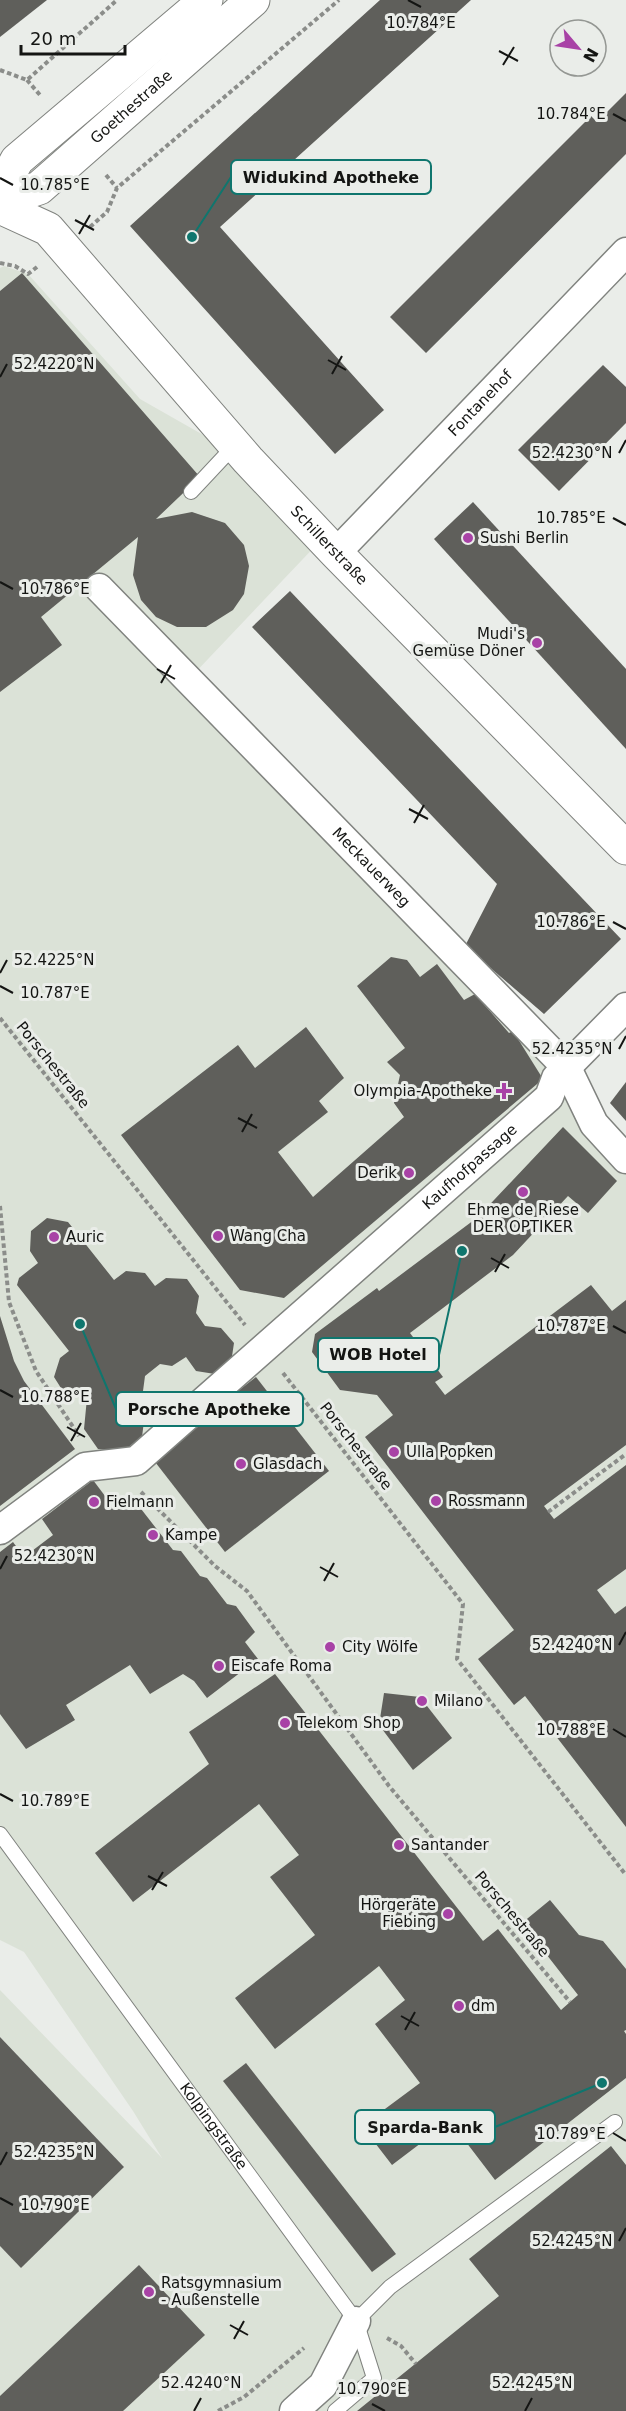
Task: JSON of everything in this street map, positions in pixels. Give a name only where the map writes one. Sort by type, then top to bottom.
[{"type":"street","points":[[0,191],[8,149],[206,0]]},
{"type":"street","name":"Goethestraße","points":[[0,201],[39,188],[253,0]]},
{"type":"street","name":"Schillerstraße","points":[[8,149],[39,188],[57,239]]},
{"type":"street","name":"Schillerstraße","points":[[0,207],[57,239],[235,445],[336,553],[626,848]]},
{"type":"street","name":"Fontanehof","points":[[336,553],[626,252]]},
{"type":"street","name":"Meckauerweg","points":[[99,588],[567,1068],[594,1124],[626,1159]]},
{"type":"street","name":"Kaufhofpassage","points":[[92,1466],[136,1461],[262,1347],[549,1097],[556,1078],[626,1007]]},
{"type":"street","points":[[0,1530],[92,1466]]},
{"type":"street","points":[[294,2411],[323,2385],[356,2321]]},
{"type":"lane","points":[[191,492],[235,445]]},
{"type":"lane","name":"Kolpingstraße","points":[[1,1838],[356,2321],[374,2378],[335,2411]]},
{"type":"lane","points":[[356,2321],[390,2287],[615,2122]]},
{"type":"path","points":[[0,70],[27,80],[117,0]]},
{"type":"path","points":[[0,263],[15,266],[28,274],[57,239],[107,212],[117,188],[339,0]]},
{"type":"path","name":"Porschestraße","points":[[0,1018],[463,1604],[457,1659],[626,1875]]},
{"type":"path","name":"Porschestraße","points":[[0,1206],[9,1302],[36,1371],[92,1466],[146,1495],[215,1566],[247,1592],[389,1786],[570,2002]]},
{"type":"path","points":[[548,1512],[626,1454]]},
{"type":"path","points":[[218,2411],[244,2397],[306,2346]]},
{"type":"shaded area","points":[[4,266],[28,274],[140,399],[249,461],[321,540],[190,678],[562,1073],[626,1170],[626,2411],[0,2411],[0,2246],[21,2267],[124,2167],[0,2037],[0,1990],[162,2158],[133,2111],[24,1952],[0,1940],[0,268]]},
{"type":"building","points":[[0,0],[47,0],[0,37]]},
{"type":"building","points":[[380,0],[471,0],[220,227],[384,410],[335,454],[130,226]]},
{"type":"building","points":[[626,93],[626,154],[426,353],[390,317],[591,116],[597,122]]},
{"type":"building","points":[[22,273],[200,477],[156,519],[192,512],[225,523],[244,545],[249,566],[244,594],[233,610],[206,627],[177,627],[156,617],[141,600],[133,575],[138,537],[41,617],[62,645],[0,692],[0,291]]},
{"type":"building","points":[[603,365],[626,387],[626,423],[559,491],[518,450]]},
{"type":"building","points":[[473,502],[626,669],[626,749],[434,539]]},
{"type":"building","points":[[290,591],[621,939],[544,1014],[465,946],[497,884],[252,627]]},
{"type":"building","points":[[391,957],[407,960],[420,977],[437,964],[464,1000],[475,994],[509,1033],[513,1031],[543,1079],[284,1298],[240,1290],[121,1135],[238,1045],[255,1068],[306,1027],[344,1078],[319,1101],[328,1112],[278,1152],[313,1197],[404,1117],[394,1103],[400,1075],[387,1062],[405,1048],[357,986]]},
{"type":"building","points":[[626,1082],[626,1121],[610,1103]]},
{"type":"building","points":[[563,1127],[617,1181],[588,1213],[568,1196],[513,1255],[410,1333],[443,1377],[435,1382],[445,1395],[591,1285],[612,1311],[626,1300],[626,1445],[544,1506],[554,1519],[626,1465],[626,1569],[597,1590],[615,1614],[626,1606],[626,1827],[525,1696],[514,1705],[478,1659],[514,1630],[365,1437],[393,1415],[377,1395],[340,1390],[312,1352],[315,1334],[377,1288],[379,1291],[478,1217]]},
{"type":"building","points":[[47,1218],[68,1222],[114,1280],[126,1271],[145,1273],[155,1286],[166,1278],[187,1279],[199,1296],[196,1313],[205,1326],[221,1328],[234,1343],[231,1363],[215,1374],[196,1371],[186,1357],[172,1366],[160,1364],[145,1376],[143,1391],[133,1401],[145,1413],[142,1437],[122,1452],[98,1449],[84,1429],[87,1398],[66,1396],[54,1377],[60,1358],[69,1351],[17,1285],[19,1278],[38,1263],[30,1251],[31,1231]]},
{"type":"building","points":[[0,1316],[14,1361],[24,1381],[75,1449],[0,1506]]},
{"type":"building","name":"Glasdach","points":[[256,1377],[329,1471],[225,1552],[152,1458]]},
{"type":"building","points":[[93,1480],[114,1508],[122,1502],[138,1505],[173,1550],[181,1551],[200,1576],[207,1578],[227,1604],[236,1606],[255,1632],[245,1642],[258,1659],[207,1698],[194,1681],[183,1674],[150,1694],[130,1665],[66,1705],[75,1720],[26,1749],[0,1714],[0,1552],[13,1542],[24,1557],[53,1535],[42,1519]]},
{"type":"building","points":[[275,1674],[483,1941],[498,1929],[561,2010],[578,1995],[522,1923],[550,1900],[579,1935],[603,1941],[626,1969],[626,2030],[624,2031],[626,2034],[626,2078],[495,2180],[450,2121],[392,2165],[362,2126],[420,2083],[375,2024],[405,2000],[379,1966],[275,2049],[235,1998],[315,1935],[270,1877],[299,1855],[259,1804],[133,1902],[95,1853],[209,1764],[189,1732]]},
{"type":"building","points":[[384,1693],[420,1697],[452,1738],[413,1770],[379,1725]]},
{"type":"building","points":[[0,2037],[124,2167],[21,2268],[0,2246]]},
{"type":"building","points":[[246,2063],[396,2254],[372,2272],[223,2081]]},
{"type":"building","points":[[611,2146],[626,2165],[626,2411],[357,2411],[499,2296],[469,2259]]},
{"type":"building","points":[[139,2265],[205,2335],[123,2411],[0,2411],[0,2396]]},
{"type":"place","name":"Widukind Apotheke","points":[[192,237]]},
{"type":"place","name":"Sushi Berlin","points":[[468,538]]},
{"type":"place","name":"Mudi's Gemüse Döner","points":[[537,643]]},
{"type":"place","name":"Olympia-Apotheke","points":[[504,1091]]},
{"type":"place","name":"Derik","points":[[409,1173]]},
{"type":"place","name":"Ehme de Riese DER OPTIKER","points":[[523,1192]]},
{"type":"place","name":"Wang Cha","points":[[218,1236]]},
{"type":"place","name":"Auric","points":[[54,1237]]},
{"type":"place","name":"WOB Hotel","points":[[462,1251]]},
{"type":"place","name":"Porsche Apotheke","points":[[80,1324]]},
{"type":"place","name":"Ulla Popken","points":[[394,1452]]},
{"type":"place","name":"Glasdach","points":[[241,1464]]},
{"type":"place","name":"Rossmann","points":[[436,1501]]},
{"type":"place","name":"Fielmann","points":[[94,1502]]},
{"type":"place","name":"Kampe","points":[[153,1535]]},
{"type":"place","name":"City Wölfe","points":[[330,1647]]},
{"type":"place","name":"Eiscafe Roma","points":[[219,1666]]},
{"type":"place","name":"Milano","points":[[422,1701]]},
{"type":"place","name":"Telekom Shop","points":[[285,1723]]},
{"type":"place","name":"Santander","points":[[399,1845]]},
{"type":"place","name":"Hörgeräte Fiebing","points":[[448,1914]]},
{"type":"place","name":"dm","points":[[459,2006]]},
{"type":"place","name":"Sparda-Bank","points":[[602,2083]]},
{"type":"place","name":"Ratsgymnasium - Außenstelle","points":[[149,2292]]}]
